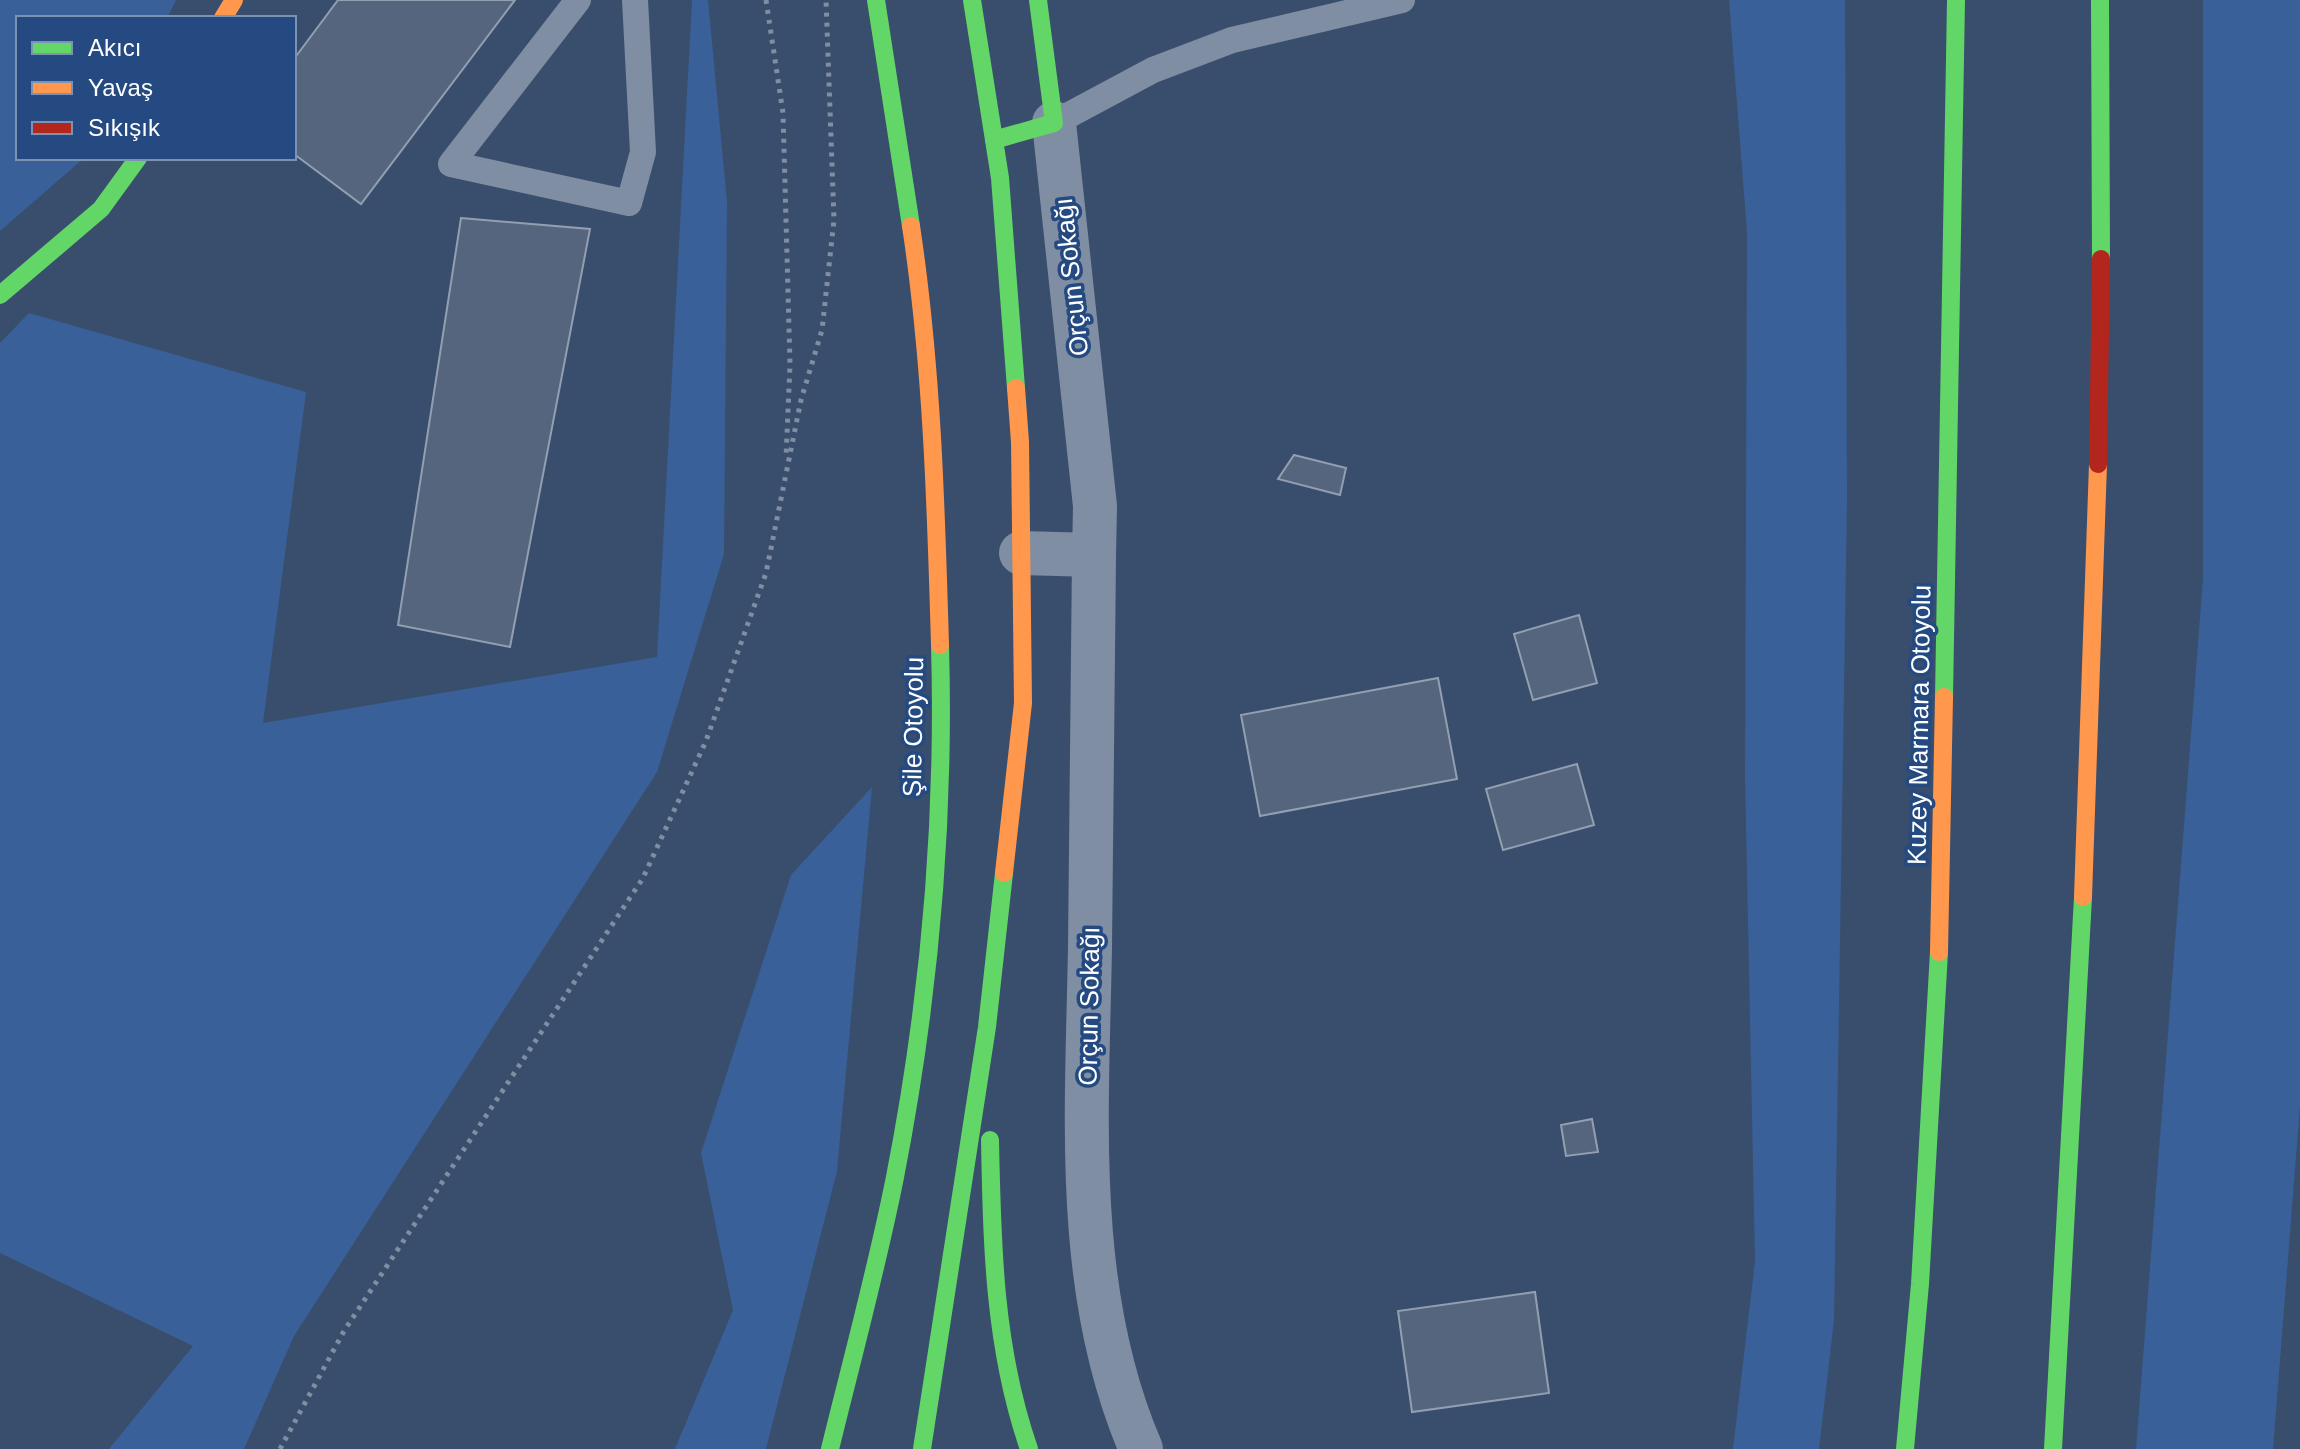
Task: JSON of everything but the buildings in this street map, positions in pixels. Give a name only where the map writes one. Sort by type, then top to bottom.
[{"type":"main road","name":"Şile Otoyolu","points":[[830,1449],[895,1177],[929,956],[942,727],[936,511],[922,298],[876,0]]},
{"type":"main road","points":[[922,1449],[987,1027],[1023,703],[1019,426],[994,140],[972,0]]},
{"type":"main road","name":"Orçun Sokağı","points":[[1038,0],[1054,123]]},
{"type":"main road","name":"Kuzey Marmara Otoyolu","points":[[1905,1449],[1920,1284],[1941,908],[1956,0]]},
{"type":"main road","points":[[2053,1449],[2083,944],[2097,467],[2100,0]]},
{"type":"main road","points":[[994,140],[1054,123]]},
{"type":"main road","points":[[0,295],[93,218],[136,160]]},
{"type":"main road","points":[[987,1027],[997,1333],[1013,1407],[1029,1449]]},
{"type":"street","name":"Orçun Sokağı","points":[[1054,123],[1095,506],[1086,1181],[1097,1289],[1121,1404],[1141,1449]]},
{"type":"street","points":[[1021,553],[1094,555]]},
{"type":"lane","points":[[578,0],[451,164],[629,203],[643,152],[635,0]]},
{"type":"lane","points":[[1054,123],[1153,70],[1232,40],[1402,0]]},
{"type":"path","points":[[766,0],[783,113],[790,364],[786,473]]},
{"type":"path","points":[[280,1449],[344,1331],[643,878],[706,741],[766,573],[801,400],[822,330],[834,220],[826,0]]},
{"type":"shaded area","points":[[0,0],[176,0],[168,16],[16,16],[16,160],[82,160],[0,231]]},
{"type":"shaded area","points":[[692,0],[708,0],[727,202],[724,554],[657,772],[294,1336],[244,1449],[109,1449],[193,1346],[0,1253],[0,343],[29,313],[306,392],[263,723],[657,657]]},
{"type":"shaded area","points":[[1729,0],[1845,0],[1847,500],[1834,1320],[1819,1449],[1733,1449],[1755,1261],[1745,777],[1747,232]]},
{"type":"shaded area","points":[[2203,0],[2300,0],[2300,1106],[2273,1449],[2136,1449],[2203,578]]},
{"type":"shaded area","points":[[872,787],[837,1171],[766,1449],[675,1449],[733,1310],[701,1153],[791,875]]},
{"type":"traffic: fast","points":[[876,0],[911,226]]},
{"type":"traffic: fast","points":[[972,0],[1000,178],[1016,388]]},
{"type":"traffic: fast","points":[[994,140],[1054,123],[1038,0]]},
{"type":"traffic: fast","points":[[1944,697],[1956,0]]},
{"type":"traffic: fast","points":[[2100,0],[2101,259]]},
{"type":"traffic: fast","points":[[0,295],[101,209],[137,160]]},
{"type":"traffic: fast","points":[[830,1449],[888,1211],[917,1045],[937,845],[940,645]]},
{"type":"traffic: fast","points":[[922,1449],[987,1027],[1004,873]]},
{"type":"traffic: fast","points":[[2053,1449],[2083,897]]},
{"type":"traffic: fast","points":[[1905,1449],[1920,1284],[1939,952]]},
{"type":"traffic: fast","points":[[990,1140],[997,1296],[1008,1373],[1029,1449]]},
{"type":"traffic: slow","points":[[224,16],[234,0]]},
{"type":"traffic: slow","points":[[911,226],[928,383],[940,645]]},
{"type":"traffic: slow","points":[[1004,873],[1023,703],[1020,442],[1016,388]]},
{"type":"traffic: slow","points":[[2083,897],[2098,464]]},
{"type":"traffic: slow","points":[[1939,952],[1944,697]]},
{"type":"traffic: jam","points":[[2098,464],[2101,259]]}]
